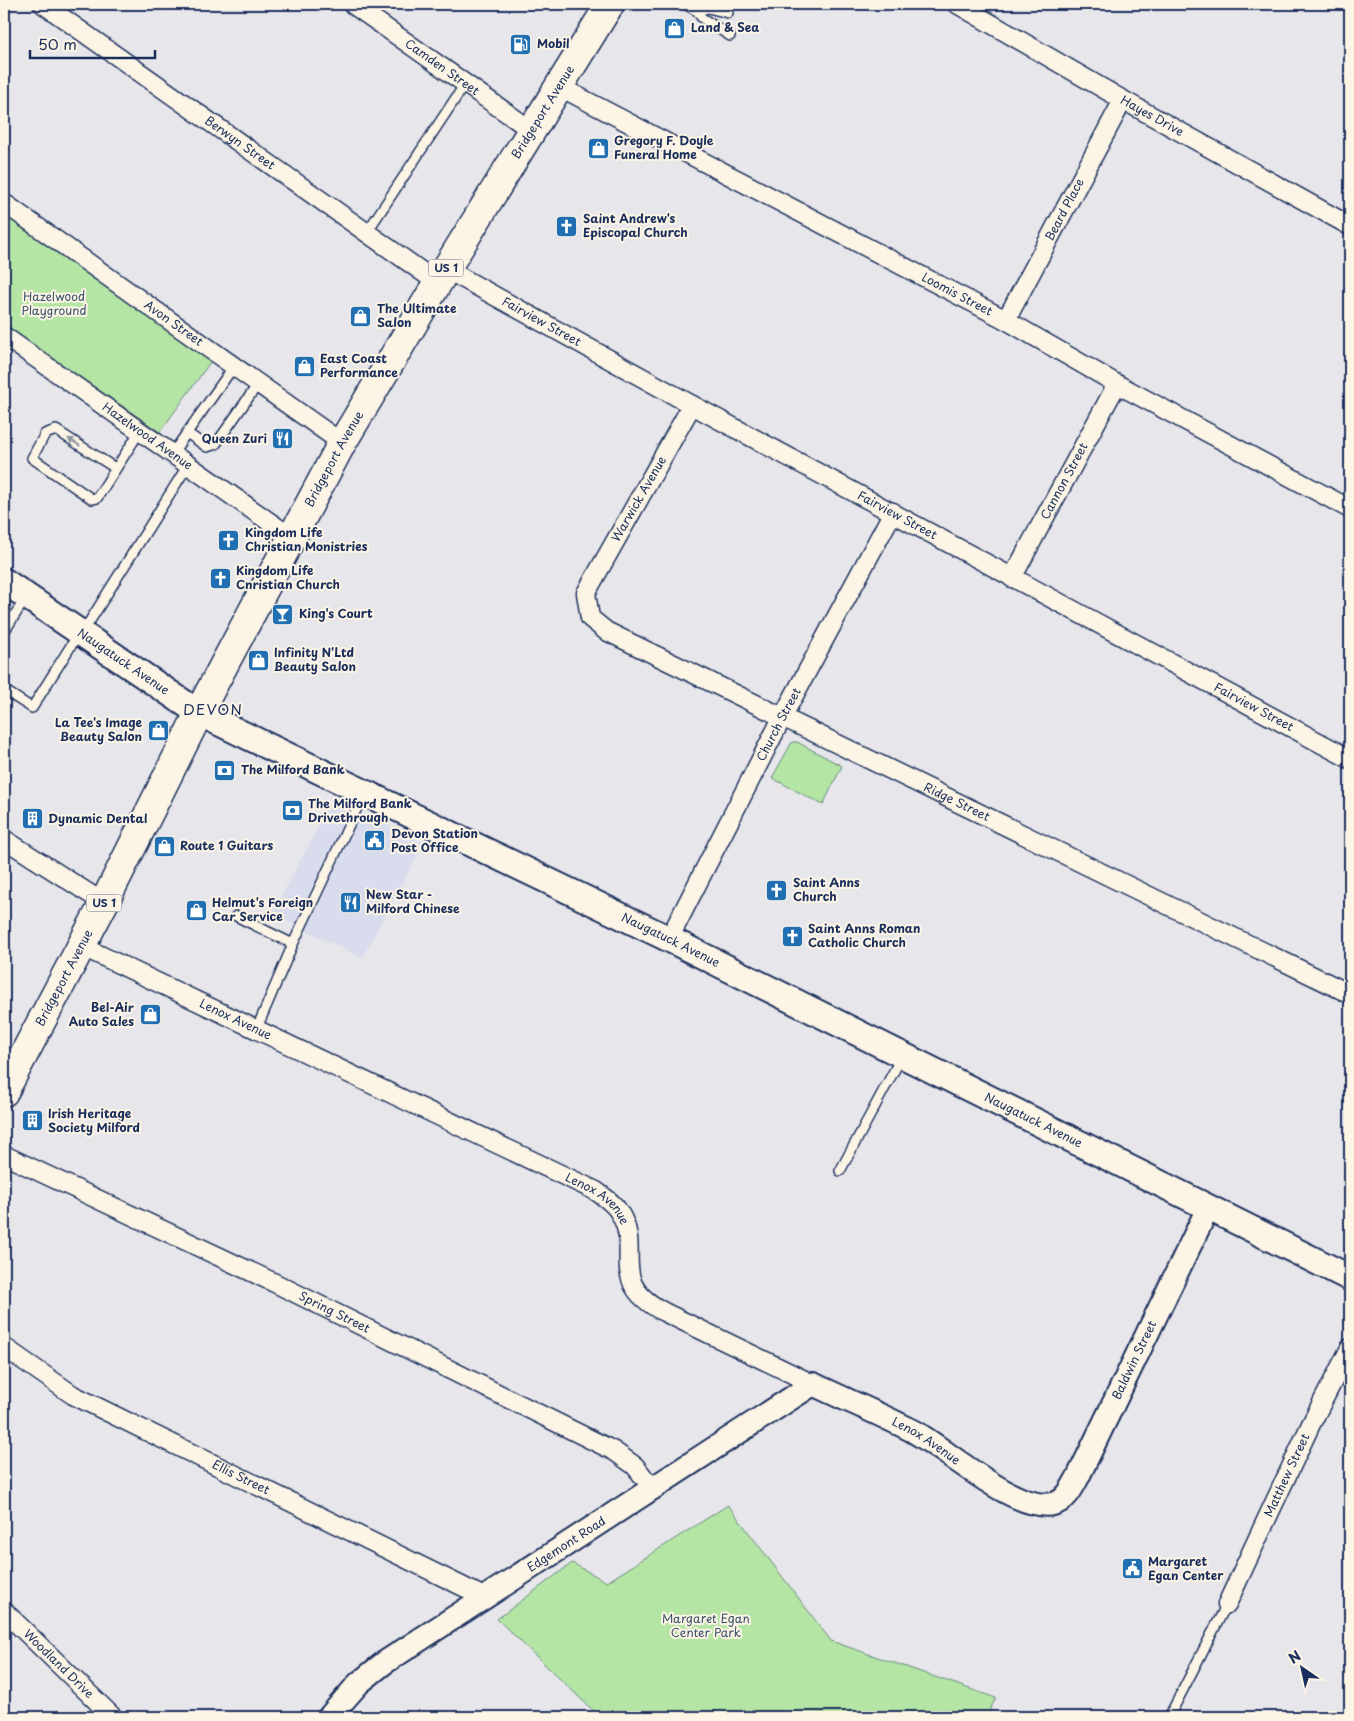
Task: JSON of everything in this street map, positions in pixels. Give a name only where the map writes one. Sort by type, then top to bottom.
[{"type":"main road","name":"Bridgeport Avenue","points":[[5,1084],[104,903],[199,713],[342,443],[531,130],[560,87],[610,4]]},
{"type":"main road","name":"Naugatuck Avenue","points":[[4,581],[199,713],[669,939],[1350,1278]]},
{"type":"street","name":"Berwyn Street","points":[[43,4],[367,232],[442,276]]},
{"type":"street","name":"Camden Street","points":[[352,4],[531,130]]},
{"type":"street","name":"Hayes Drive","points":[[957,4],[1123,100],[1350,226]]},
{"type":"street","name":"Loomis Street","points":[[560,87],[1006,320],[1116,384],[1350,509]]},
{"type":"street","name":"Beard Place","points":[[1006,320],[1123,100]]},
{"type":"street","name":"Avon Street","points":[[4,203],[342,443]]},
{"type":"street","name":"Fairview Street","points":[[442,276],[692,405],[1350,759]]},
{"type":"street","name":"Hazelwood Avenue","points":[[4,336],[291,537]]},
{"type":"street","name":"Cannon Street","points":[[1012,578],[1116,384]]},
{"type":"street","name":"Warwick Avenue","points":[[586,593],[692,405]]},
{"type":"street","name":"Church Street","points":[[669,939],[783,716],[893,512]]},
{"type":"street","name":"Ridge Street","points":[[586,593],[590,618],[606,631],[1350,994]]},
{"type":"street","points":[[4,839],[104,903]]},
{"type":"street","name":"Lenox Avenue","points":[[81,946],[257,1028],[596,1192],[612,1203],[624,1222],[630,1280],[644,1300],[664,1312],[912,1431],[1003,1490],[1023,1500],[1051,1505]]},
{"type":"street","name":"Spring Street","points":[[4,1155],[277,1284],[614,1451],[635,1466],[652,1488]]},
{"type":"street","name":"Baldwin Street","points":[[1051,1505],[1060,1501],[1072,1489],[1208,1208]]},
{"type":"street","name":"Ellis Street","points":[[4,1347],[73,1396],[484,1597]]},
{"type":"street","name":"Matthew Street","points":[[1227,1604],[1311,1424],[1349,1351]]},
{"type":"street","name":"Edgemont Road","points":[[329,1717],[359,1683],[384,1662],[813,1384]]},
{"type":"street","name":"Woodland Drive","points":[[4,1611],[113,1717]]},
{"type":"lane","points":[[685,4],[697,11],[702,18],[730,36]]},
{"type":"lane","points":[[697,11],[708,8],[728,13]]},
{"type":"lane","points":[[367,232],[465,84]]},
{"type":"lane","points":[[172,454],[234,366]]},
{"type":"lane","points":[[187,433],[207,447],[216,444],[258,384]]},
{"type":"lane","points":[[115,468],[56,430],[45,434],[32,458],[92,499],[97,498],[140,431]]},
{"type":"lane","points":[[4,690],[32,708],[80,632],[88,624],[188,465]]},
{"type":"lane","points":[[4,632],[27,596]]},
{"type":"lane","points":[[257,1028],[293,944],[364,792]]},
{"type":"lane","points":[[236,916],[293,944]]},
{"type":"lane","points":[[840,1170],[903,1055]]},
{"type":"lane","points":[[1167,1717],[1172,1714],[1227,1604]]},
{"type":"shaded area","points":[[333,799],[424,843],[362,958],[272,914]]},
{"type":"green space","name":"Hazelwood Playground","points":[[4,210],[211,361],[160,432],[4,325]]},
{"type":"green space","points":[[792,742],[797,742],[842,766],[823,805],[772,778]]},
{"type":"green space","name":"Margaret Egan Center Park","points":[[728,1505],[831,1641],[996,1698],[986,1717],[600,1717],[497,1619],[572,1563],[607,1582]]},
{"type":"place","name":"Land & Sea","points":[[675,28]]},
{"type":"place","name":"Mobil","points":[[521,44]]},
{"type":"place","name":"Gregory F. Doyle Funeral Home","points":[[598,148]]},
{"type":"place","name":"Saint Andrew's Episcopal Church","points":[[567,226]]},
{"type":"place","name":"The Ultimate Salon","points":[[361,316]]},
{"type":"place","name":"East Coast Performance","points":[[304,366]]},
{"type":"place","name":"Queen Zuri","points":[[283,439]]},
{"type":"place","name":"Kingdom Life Christian Monistries","points":[[229,540]]},
{"type":"place","name":"Kingdom Life Cnristian Church","points":[[220,578]]},
{"type":"place","name":"King's Court","points":[[283,614]]},
{"type":"place","name":"Infinity N'Ltd Beauty Salon","points":[[258,660]]},
{"type":"place","name":"La Tee's Image Beauty Salon","points":[[158,730]]},
{"type":"place","name":"The Milford Bank","points":[[225,770]]},
{"type":"place","name":"The Milford Bank Drivethrough","points":[[292,811]]},
{"type":"place","name":"Dynamic Dental","points":[[32,819]]},
{"type":"place","name":"Devon Station Post Office","points":[[375,841]]},
{"type":"place","name":"Route 1 Guitars","points":[[164,846]]},
{"type":"place","name":"Saint Anns Church","points":[[777,890]]},
{"type":"place","name":"New Star - Milford Chinese","points":[[350,902]]},
{"type":"place","name":"Helmut's Foreign Car Service","points":[[196,910]]},
{"type":"place","name":"Saint Anns Roman Catholic Church","points":[[792,936]]},
{"type":"place","name":"Bel-Air Auto Sales","points":[[150,1015]]},
{"type":"place","name":"Irish Heritage Society Milford","points":[[32,1121]]},
{"type":"place","name":"Margaret Egan Center","points":[[1132,1569]]},
{"type":"district","name":"DEVON","points":[[213,710]]}]
